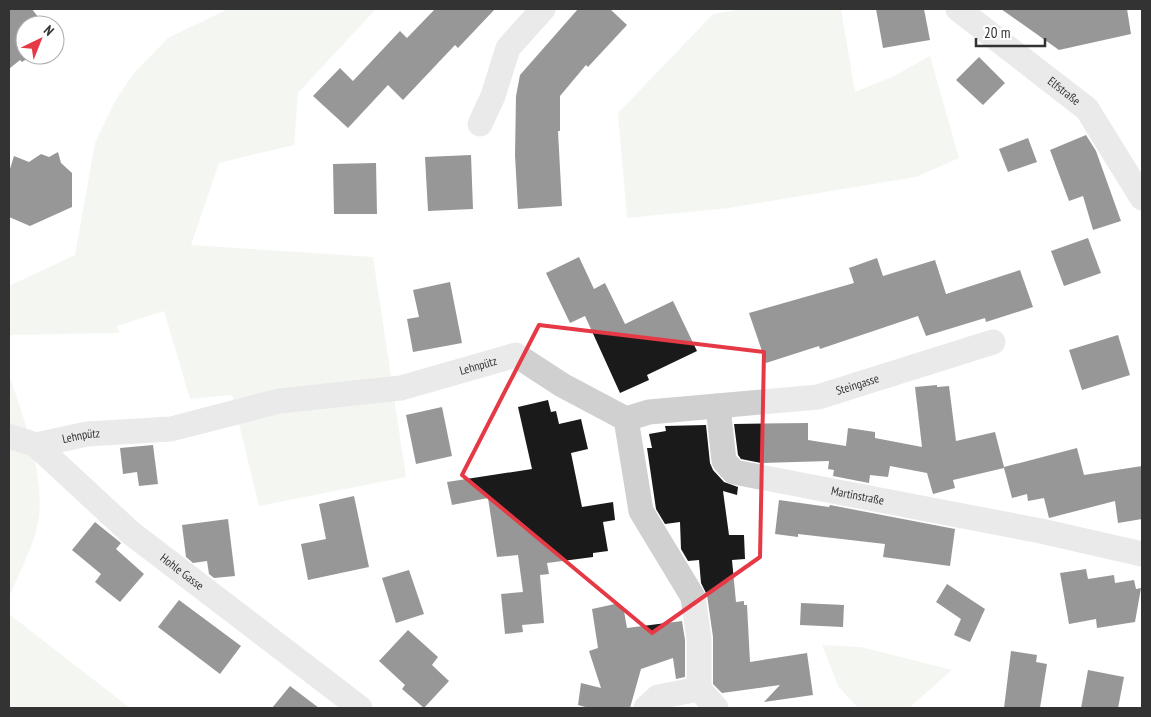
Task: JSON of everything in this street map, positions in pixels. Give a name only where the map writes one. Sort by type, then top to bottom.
[{"type":"street","points":[[480,124],[493,96],[508,48],[543,9]]},
{"type":"street","name":"Elfstraße","points":[[958,9],[1087,109],[1142,198]]},
{"type":"street","name":"Steingasse","points":[[718,406],[818,396],[993,342]]},
{"type":"street","name":"Lehnpütz","points":[[36,445],[87,434],[171,429],[279,401],[401,388],[516,355],[562,385],[626,419]]},
{"type":"street","points":[[716,708],[699,688],[699,639],[693,597],[641,511],[626,419],[649,412],[718,406]]},
{"type":"street","name":"Martinstraße","points":[[718,406],[724,461],[734,472],[1040,531],[1142,554]]},
{"type":"street","name":"Hohle Gasse","points":[[9,436],[36,445],[131,533],[360,708]]},
{"type":"street","points":[[646,708],[658,697],[699,688]]},
{"type":"highlighted area","points":[[539,325],[764,352],[760,557],[652,633],[462,475]]},
{"type":"shaded area","points":[[228,9],[376,9],[298,93],[294,145],[219,163],[191,245],[373,257],[406,477],[259,506],[232,395],[190,399],[164,311],[117,326],[120,333],[9,335],[9,286],[75,255],[95,143],[115,101],[134,73],[168,38]]},
{"type":"shaded area","points":[[743,9],[841,9],[855,92],[894,76],[930,56],[959,158],[916,177],[729,208],[627,218],[618,113],[713,14]]},
{"type":"shaded area","points":[[9,375],[31,444],[40,499],[35,536],[10,595]]},
{"type":"shaded area","points":[[9,614],[130,708],[9,708]]},
{"type":"shaded area","points":[[822,645],[861,647],[952,670],[909,708],[858,708],[838,686]]},
{"type":"building","points":[[9,9],[32,9],[36,15],[15,15],[15,64],[9,69]]},
{"type":"building","points":[[435,9],[495,9],[458,48],[455,45],[403,100],[388,85],[348,128],[313,96],[340,68],[353,81],[400,31],[407,38]]},
{"type":"building","points":[[578,9],[610,9],[627,25],[588,67],[586,65],[560,96],[560,131],[558,131],[562,206],[518,209],[515,155],[516,96],[520,75]]},
{"type":"building","points":[[876,9],[924,9],[930,40],[883,48]]},
{"type":"building","points":[[1001,9],[1127,9],[1131,34],[1059,50]]},
{"type":"building","points":[[979,57],[1005,83],[983,105],[956,80]]},
{"type":"building","points":[[1086,135],[1096,151],[1121,221],[1093,230],[1083,196],[1069,201],[1050,150]]},
{"type":"building","points":[[1028,138],[1037,162],[1008,172],[999,149]]},
{"type":"building","points":[[58,152],[61,163],[72,173],[72,207],[30,226],[9,217],[9,172],[14,156],[29,162],[41,154],[49,157]]},
{"type":"building","points":[[471,155],[473,209],[428,211],[425,157]]},
{"type":"building","points":[[376,163],[377,214],[334,214],[333,164]]},
{"type":"building","points":[[1088,238],[1101,273],[1064,286],[1051,251]]},
{"type":"building","points":[[579,257],[594,289],[605,283],[625,324],[673,301],[697,351],[647,375],[649,380],[620,393],[585,316],[570,323],[546,273]]},
{"type":"building","points":[[877,258],[883,276],[935,260],[946,294],[1020,270],[1033,307],[986,322],[985,318],[926,336],[918,316],[820,349],[819,346],[766,363],[749,313],[854,283],[849,268]]},
{"type":"building","points":[[450,282],[462,343],[413,352],[407,319],[419,317],[413,290]]},
{"type":"building","points":[[1118,335],[1130,375],[1082,390],[1069,350]]},
{"type":"building","points":[[937,385],[937,387],[949,386],[956,441],[995,432],[1004,467],[1077,448],[1084,475],[1142,466],[1142,519],[1118,523],[1115,501],[1049,518],[1044,498],[1028,501],[1027,494],[1012,498],[1004,468],[953,480],[955,488],[933,494],[927,473],[890,466],[888,477],[870,475],[869,483],[833,476],[834,470],[828,469],[829,461],[761,463],[741,459],[738,455],[734,424],[808,423],[808,440],[846,446],[848,428],[875,432],[875,438],[922,447],[915,387]]},
{"type":"building","points":[[548,400],[551,412],[556,411],[559,424],[581,419],[588,449],[571,453],[582,507],[613,502],[615,520],[603,522],[608,551],[593,553],[593,557],[547,563],[549,574],[540,575],[544,623],[522,625],[523,632],[505,634],[501,594],[523,592],[518,555],[497,557],[488,498],[452,505],[447,482],[532,469],[518,407]]},
{"type":"building","points":[[442,407],[452,456],[416,464],[406,415]]},
{"type":"building","points":[[706,425],[710,463],[713,470],[724,482],[738,487],[737,495],[723,491],[729,535],[744,535],[745,559],[732,560],[736,602],[744,601],[744,605],[747,605],[750,662],[807,653],[813,695],[764,702],[780,685],[722,693],[713,684],[713,637],[707,595],[701,583],[699,560],[688,561],[681,549],[680,522],[665,524],[656,509],[647,448],[652,448],[649,434],[666,431],[665,426]]},
{"type":"building","points":[[153,445],[158,484],[139,486],[137,472],[123,474],[120,448]]},
{"type":"building","points":[[354,496],[369,567],[308,580],[301,544],[326,539],[319,504]]},
{"type":"building","points":[[779,500],[829,507],[830,505],[955,529],[950,566],[883,557],[885,544],[798,534],[798,537],[775,534]]},
{"type":"building","points":[[228,519],[235,576],[214,578],[209,574],[207,561],[193,563],[186,557],[182,525]]},
{"type":"building","points":[[95,522],[121,543],[116,549],[144,574],[120,602],[95,582],[101,574],[72,550]]},
{"type":"building","points":[[1086,569],[1088,579],[1114,575],[1115,583],[1134,580],[1136,589],[1141,588],[1135,622],[1097,628],[1096,619],[1069,624],[1060,573]]},
{"type":"building","points":[[409,570],[424,614],[396,623],[382,578]]},
{"type":"building","points":[[947,584],[985,609],[970,642],[954,635],[961,619],[936,602]]},
{"type":"building","points":[[179,600],[241,646],[220,674],[158,627]]},
{"type":"building","points":[[801,603],[844,605],[843,627],[800,625]]},
{"type":"building","points":[[615,604],[624,611],[627,628],[682,621],[685,640],[685,677],[676,679],[673,658],[641,669],[630,708],[589,708],[578,705],[581,683],[601,688],[589,651],[598,648],[592,609]]},
{"type":"building","points":[[408,630],[438,657],[432,665],[449,681],[424,708],[402,689],[405,685],[379,661]]},
{"type":"building","points":[[1011,651],[1037,655],[1036,662],[1047,664],[1040,708],[1004,708]]},
{"type":"building","points":[[1088,670],[1124,677],[1118,708],[1081,708]]},
{"type":"building","points":[[290,686],[319,708],[272,708]]}]
